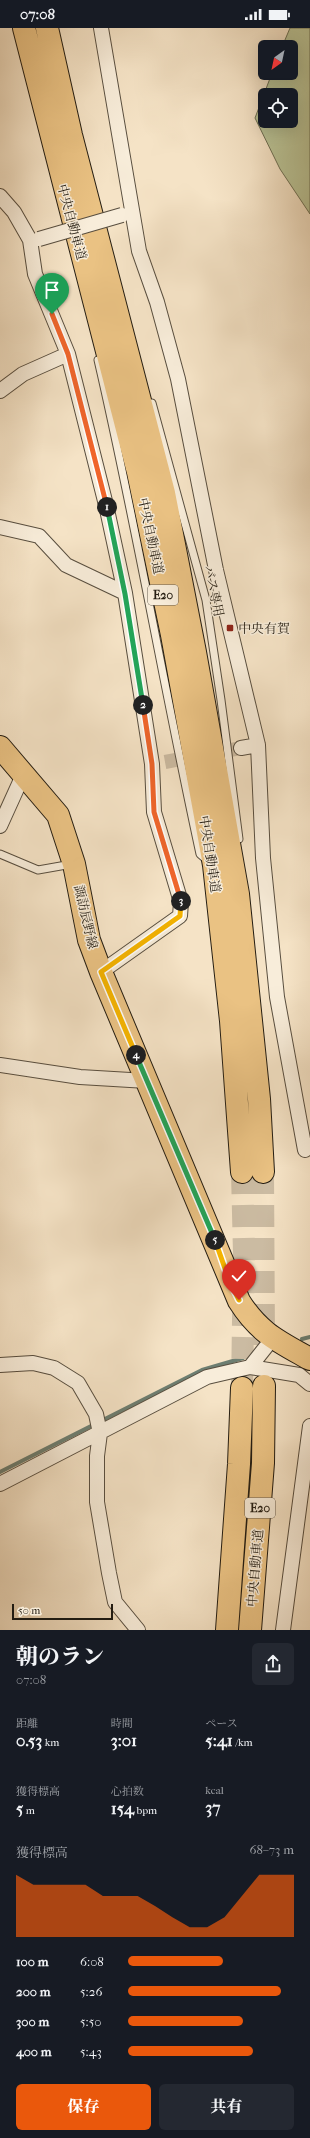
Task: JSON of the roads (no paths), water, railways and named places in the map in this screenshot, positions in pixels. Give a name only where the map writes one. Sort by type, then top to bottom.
[{"type":"main road","name":"中央自動車道","points":[[24,28],[92,308],[139,480],[172,634],[214,865],[231,1021],[242,1172]]},
{"type":"main road","name":"中央自動車道","points":[[47,28],[71,135],[127,335],[164,493],[198,668],[238,894],[259,1099],[263,1172]]},
{"type":"main road","name":"諏訪辰野線","points":[[0,747],[24,773],[58,815],[74,864],[89,940],[101,972],[239,1300],[250,1318],[273,1338],[306,1352]]},
{"type":"main road","name":"中央自動車道","points":[[227,1630],[239,1464],[253,1387],[262,1470],[250,1630]]},
{"type":"street","points":[[101,28],[127,213],[157,302],[178,379],[216,570],[258,745],[263,858],[277,997],[304,1150]]},
{"type":"street","points":[[0,196],[35,239],[35,274],[68,354],[106,505],[158,763],[154,812],[181,902],[180,916],[101,972]]},
{"type":"street","points":[[35,239],[127,213]]},
{"type":"street","points":[[0,391],[23,374],[68,354]]},
{"type":"street","points":[[0,527],[39,536],[66,565],[125,594]]},
{"type":"street","points":[[241,748],[258,745]]},
{"type":"street","points":[[0,826],[24,773]]},
{"type":"street","points":[[0,1065],[80,1077],[147,1080]]},
{"type":"street","points":[[250,1367],[273,1338]]},
{"type":"street","points":[[0,1365],[33,1363],[54,1368],[78,1383],[96,1414],[100,1433],[96,1456],[98,1502],[108,1573],[115,1602],[138,1630]]},
{"type":"street","points":[[0,1484],[207,1377],[250,1367],[299,1375],[310,1384]]},
{"type":"street","points":[[283,1630],[310,1426]]},
{"type":"lane","points":[[96,352],[117,440],[172,727],[200,854],[214,865]]},
{"type":"lane","name":"バス専用","points":[[149,394],[167,453],[206,600],[240,846]]},
{"type":"lane","points":[[0,854],[38,870],[74,864]]},
{"type":"lane","points":[[238,894],[241,868]]},
{"type":"waterway","points":[[302,1339],[310,1337]]},
{"type":"waterway","points":[[0,1472],[202,1370],[243,1358]]},
{"type":"tunnel","points":[[165,762],[241,748]]},
{"type":"tunnel","points":[[242,1172],[244,1254],[242,1388]]},
{"type":"tunnel","points":[[263,1172],[264,1345]]},
{"type":"place","name":"中央有賀","points":[[230,628]]}]
